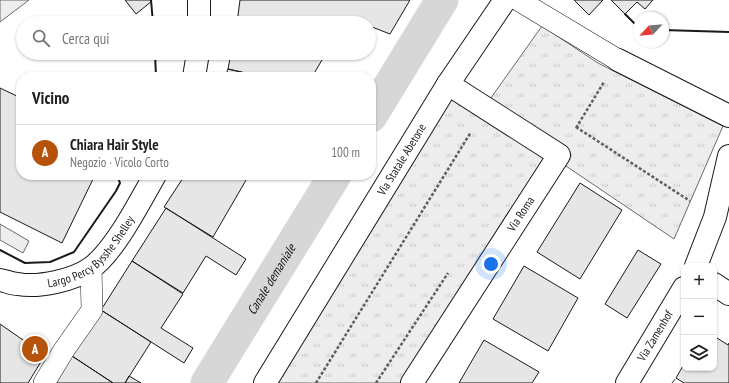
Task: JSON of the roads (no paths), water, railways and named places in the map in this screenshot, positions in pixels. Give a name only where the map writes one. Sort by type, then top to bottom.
[{"type":"street","points":[[199,0],[199,16]]},
{"type":"street","name":"Via Statale Abetone","points":[[264,383],[448,84],[505,0]]},
{"type":"street","points":[[518,0],[618,60],[729,116]]},
{"type":"street","points":[[195,72],[197,60]]},
{"type":"street","name":"Via Roma","points":[[412,383],[559,156],[448,84]]},
{"type":"street","points":[[697,263],[715,217],[729,156]]},
{"type":"street","name":"Largo Percy Bysshe Shelley","points":[[0,280],[18,285],[39,285],[64,279],[91,268],[116,240],[152,180]]},
{"type":"street","points":[[44,383],[64,350],[92,310],[91,268]]},
{"type":"street","points":[[717,286],[729,294]]},
{"type":"street","name":"Via Zamenhof","points":[[627,383],[681,293]]},
{"type":"waterway","name":"Canale demaniale","points":[[376,108],[442,0]]},
{"type":"waterway","name":"Canale demaniale","points":[[207,383],[332,180]]},
{"type":"place","name":"Chiara Hair Style","points":[[35,349]]}]
